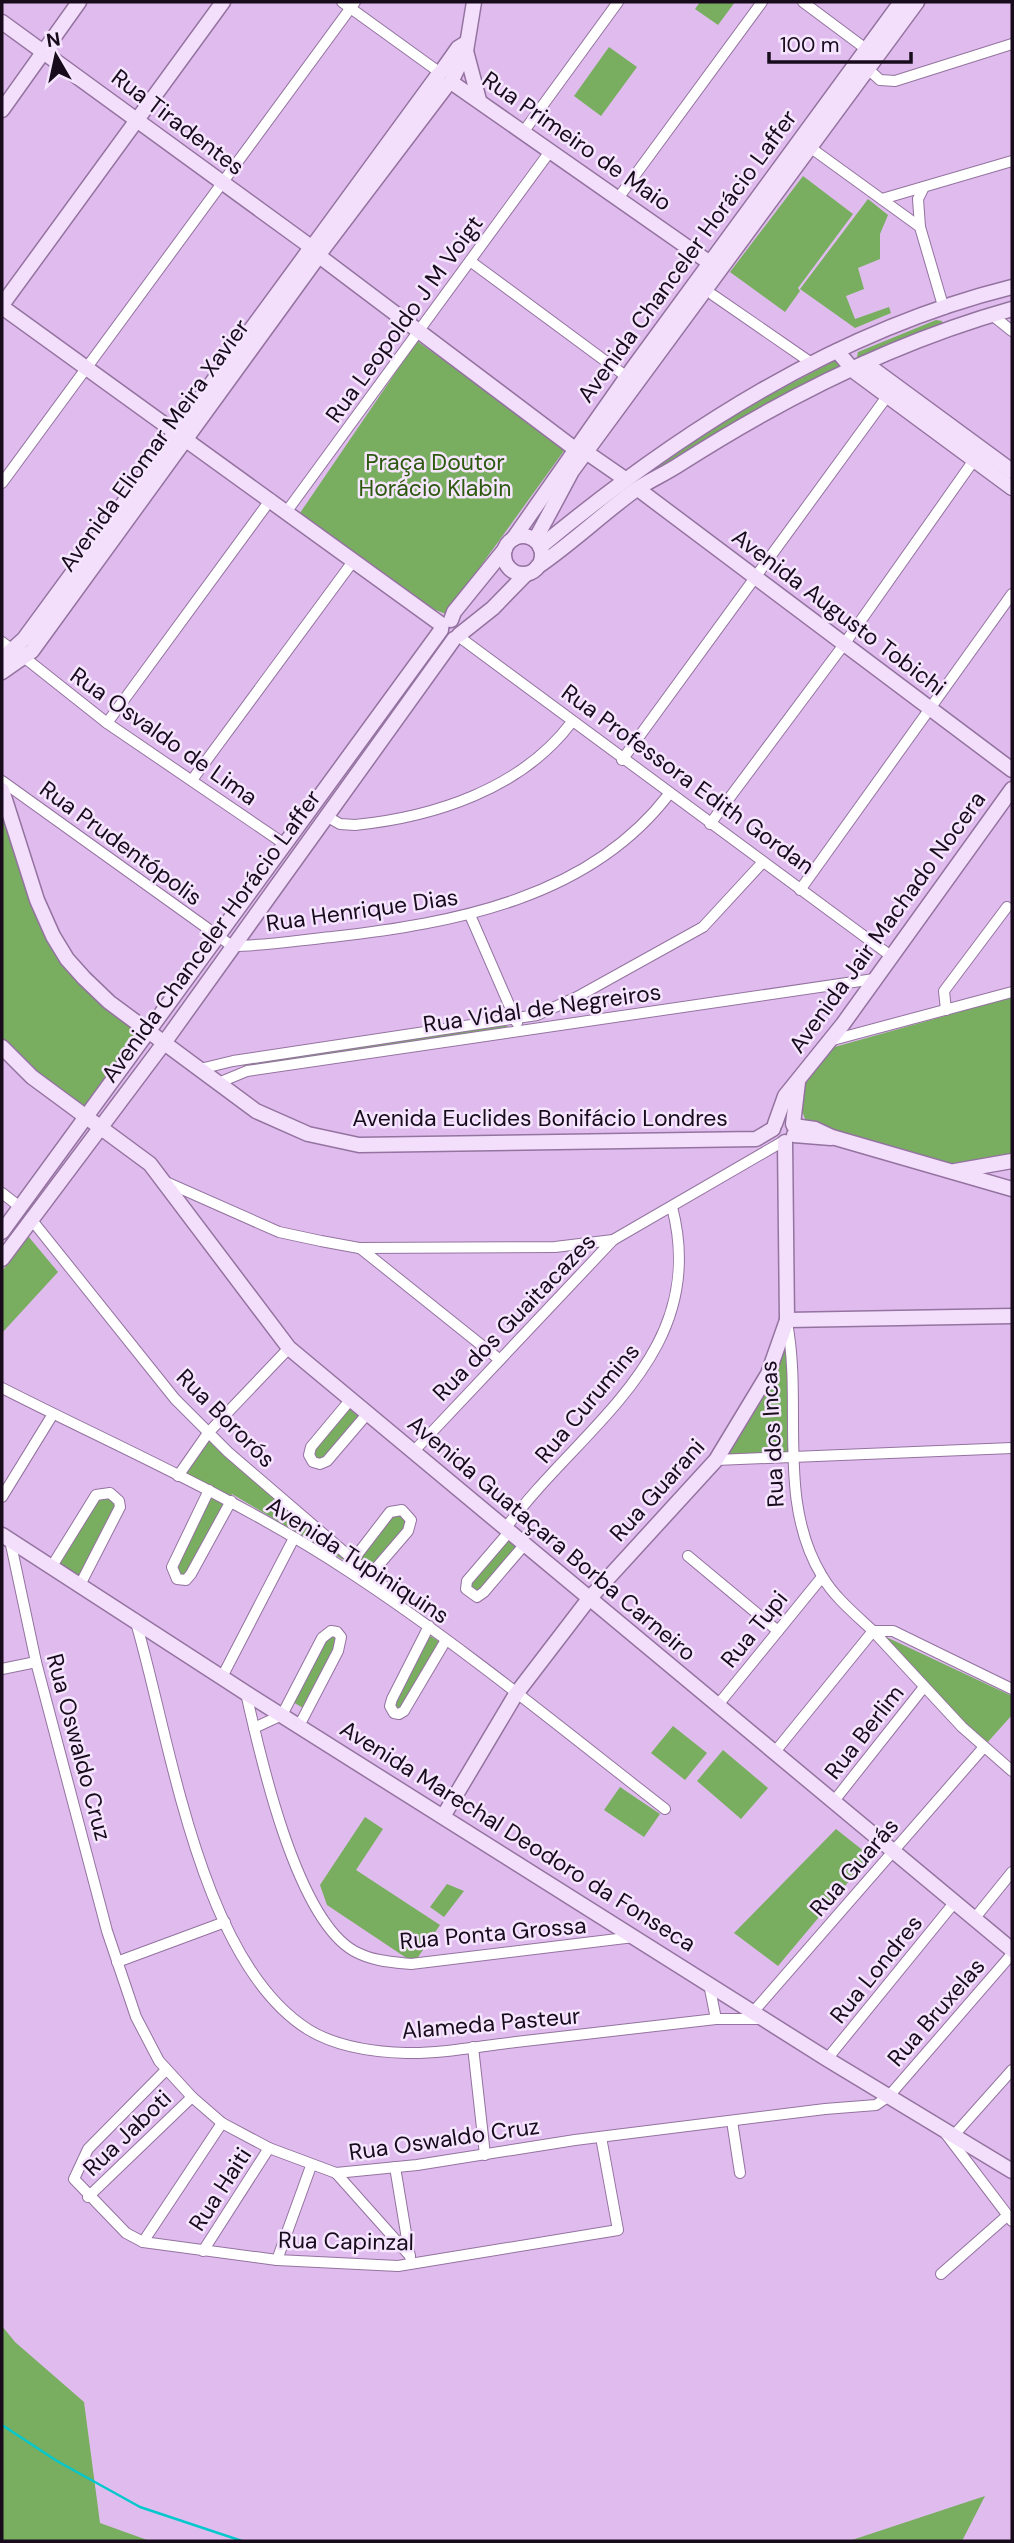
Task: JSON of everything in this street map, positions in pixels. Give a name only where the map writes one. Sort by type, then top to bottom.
[{"type":"street","points":[[2,110],[79,2]]},
{"type":"street","points":[[223,2],[2,306],[180,437],[445,625],[445,638],[457,637]]},
{"type":"street","points":[[474,2],[466,47],[479,100]]},
{"type":"street","points":[[524,131],[618,2]]},
{"type":"street","points":[[619,197],[762,2]]},
{"type":"street","points":[[803,2],[871,58],[880,80],[895,81],[1012,44]]},
{"type":"street","name":"Avenida Chanceler Horácio Laffer","points":[[537,544],[581,453],[627,377],[811,148],[871,58],[901,2]]},
{"type":"street","name":"Avenida Chanceler Horácio Laffer","points":[[2,1232],[453,612],[581,453],[714,267],[871,58],[917,2]]},
{"type":"street","points":[[2,483],[349,4]]},
{"type":"street","name":"Rua Primeiro de Maio","points":[[349,4],[445,77],[619,197],[714,267]]},
{"type":"street","name":"Rua Tiradentes","points":[[2,22],[137,118],[420,333]]},
{"type":"street","name":"Avenida Eliomar Meira Xavier","points":[[14,656],[180,437],[466,47]]},
{"type":"street","points":[[811,148],[920,227]]},
{"type":"street","name":"Rua Leopoldo J M Voigt","points":[[287,511],[420,333],[551,150]]},
{"type":"street","points":[[882,199],[1012,161]]},
{"type":"street","points":[[924,187],[918,199],[920,227],[944,309]]},
{"type":"street","points":[[470,261],[627,377]]},
{"type":"street","points":[[537,544],[524,536],[509,544],[504,559],[509,568],[531,570],[537,544],[704,424],[837,352],[944,309],[1012,288]]},
{"type":"street","points":[[713,295],[813,364]]},
{"type":"street","name":"Avenida Chanceler Horácio Laffer","points":[[2,1259],[164,1043],[457,637],[493,608],[531,570],[638,489],[743,424],[866,363],[949,328],[1012,309]]},
{"type":"street","points":[[992,315],[1012,331]]},
{"type":"street","points":[[420,333],[622,481]]},
{"type":"street","points":[[837,352],[852,369],[892,391],[1012,471]]},
{"type":"street","points":[[866,363],[892,391],[974,460],[1012,488]]},
{"type":"street","points":[[622,760],[892,391]]},
{"type":"street","points":[[710,824],[845,643],[974,460]]},
{"type":"street","name":"Avenida Augusto Tobichi","points":[[638,489],[1012,770]]},
{"type":"street","points":[[107,723],[271,499]]},
{"type":"street","points":[[192,780],[354,560]]},
{"type":"street","points":[[800,890],[1012,594]]},
{"type":"street","name":"Rua Professora Edith Gordan","points":[[457,637],[891,956]]},
{"type":"street","name":"Rua Osvaldo de Lima","points":[[2,642],[14,656],[107,723],[283,843]]},
{"type":"street","points":[[2,672],[14,656]]},
{"type":"street","points":[[326,816],[340,824],[355,825],[391,820],[452,804],[513,776],[539,756],[571,723]]},
{"type":"street","name":"Rua Prudentópolis","points":[[2,781],[232,946]]},
{"type":"street","name":"Avenida Jair Machado Nocera","points":[[798,1082],[1012,789]]},
{"type":"street","name":"Avenida Euclides Bonifácio Londres","points":[[2,790],[37,900],[67,959],[109,1002],[256,1111],[285,1126],[332,1141],[359,1145],[756,1139],[785,1132],[818,1139],[832,1138],[1012,1189]]},
{"type":"street","name":"Rua Henrique Dias","points":[[232,946],[389,930],[470,915],[537,891],[606,857],[632,836],[669,794]]},
{"type":"street","name":"Rua Vidal de Negreiros","points":[[200,1069],[247,1059],[537,1015],[577,998],[703,927],[763,862]]},
{"type":"street","points":[[946,1010],[944,991],[1007,906]]},
{"type":"street","points":[[470,915],[521,1030]]},
{"type":"street","name":"Rua Vidal de Negreiros","points":[[218,1083],[247,1071],[874,979]]},
{"type":"street","points":[[829,1041],[1012,992]]},
{"type":"street","name":"Avenida Guataçara Borba Carneiro","points":[[2,1047],[32,1077],[101,1125],[150,1164],[166,1182],[259,1312],[289,1348],[589,1600],[895,1850],[1012,1952]]},
{"type":"street","name":"Rua dos Incas","points":[[798,1082],[785,1132],[786,1320],[797,1507],[806,1539],[822,1577],[924,1687],[1012,1771]]},
{"type":"street","points":[[166,1182],[279,1232],[359,1248],[555,1247],[613,1240],[673,1207],[785,1132]]},
{"type":"street","points":[[948,1172],[1012,1161]]},
{"type":"street","points":[[2,1193],[20,1207]]},
{"type":"street","name":"Rua Curumins","points":[[525,1545],[484,1592],[474,1597],[466,1589],[467,1581],[507,1530],[651,1360],[664,1336],[678,1284],[680,1256],[673,1207]]},
{"type":"street","name":"Rua Bororós","points":[[31,1219],[175,1399],[208,1433],[349,1565],[371,1574],[425,1623]]},
{"type":"street","name":"Rua dos Guaitacazes","points":[[414,1451],[613,1240]]},
{"type":"street","points":[[359,1248],[500,1360]]},
{"type":"street","points":[[786,1320],[1012,1316]]},
{"type":"street","name":"Rua Guarani","points":[[444,1815],[516,1694],[589,1600],[716,1460],[768,1374],[786,1320]]},
{"type":"street","points":[[178,1475],[208,1433],[289,1348]]},
{"type":"street","name":"Avenida Tupiniquins","points":[[2,1388],[231,1501],[294,1538],[349,1565],[666,1809]]},
{"type":"street","points":[[351,1399],[311,1447],[309,1455],[313,1462],[327,1461],[368,1413]]},
{"type":"street","points":[[2,1497],[53,1414]]},
{"type":"street","points":[[716,1460],[1012,1448]]},
{"type":"street","points":[[209,1490],[172,1567],[177,1579],[186,1580],[191,1574],[231,1501]]},
{"type":"street","points":[[52,1566],[96,1495],[103,1492],[115,1496],[119,1501],[117,1514],[81,1583]]},
{"type":"street","points":[[349,1565],[390,1512],[402,1510],[411,1520],[408,1531],[371,1574]]},
{"type":"street","name":"Avenida Marechal Deodoro da Fonseca","points":[[6,1537],[81,1583],[246,1693],[300,1724],[827,2059],[955,2134],[1012,2171]]},
{"type":"street","name":"Rua Oswaldo Cruz","points":[[6,1537],[36,1662],[117,1962],[136,2017],[166,2070],[222,2123],[269,2148],[311,2166],[336,2173],[825,2109],[867,2108],[889,2096]]},
{"type":"street","points":[[222,1676],[294,1538]]},
{"type":"street","points":[[688,1556],[778,1631]]},
{"type":"street","name":"Rua Tupi","points":[[717,1706],[822,1577]]},
{"type":"street","name":"Alameda Pasteur","points":[[134,1619],[205,1878],[225,1923],[261,1983],[281,2008],[309,2030],[332,2041],[377,2051],[407,2053],[759,2015]]},
{"type":"street","points":[[425,1623],[392,1699],[390,1706],[394,1713],[404,1711],[446,1640]]},
{"type":"street","points":[[254,1728],[282,1714],[322,1638],[331,1631],[337,1632],[340,1644],[300,1724]]},
{"type":"street","points":[[774,1753],[873,1631],[892,1631],[1012,1689]]},
{"type":"street","points":[[144,1652],[159,1635]]},
{"type":"street","points":[[2,1669],[36,1662]]},
{"type":"street","name":"Rua Berlim","points":[[834,1801],[924,1687]]},
{"type":"street","name":"Rua Ponta Grossa","points":[[246,1693],[278,1823],[321,1917],[352,1950],[379,1961],[411,1964],[634,1937]]},
{"type":"street","name":"Rua Guarás","points":[[759,2015],[984,1747]]},
{"type":"street","points":[[974,1919],[1012,1872]]},
{"type":"street","name":"Rua Londres","points":[[827,2059],[954,1903]]},
{"type":"street","points":[[117,1962],[225,1923]]},
{"type":"street","name":"Rua Bruxelas","points":[[889,2096],[1012,1952]]},
{"type":"street","points":[[708,1983],[716,2019]]},
{"type":"street","points":[[473,2047],[485,2155]]},
{"type":"street","points":[[88,2197],[74,2179],[78,2164],[88,2149],[166,2070]]},
{"type":"street","points":[[955,2134],[1012,2070]]},
{"type":"street","name":"Rua Jaboti","points":[[88,2197],[192,2097]]},
{"type":"street","points":[[732,2121],[740,2173]]},
{"type":"street","points":[[144,2242],[222,2123]]},
{"type":"street","points":[[939,2125],[1010,2218],[941,2274]]},
{"type":"street","name":"Rua Capinzal","points":[[88,2197],[126,2232],[144,2242],[277,2260],[363,2266],[618,2230],[601,2137]]},
{"type":"street","name":"Rua Haiti","points":[[203,2251],[269,2148]]},
{"type":"street","points":[[277,2260],[311,2166]]},
{"type":"street","points":[[395,2167],[411,2260]]},
{"type":"street","points":[[336,2173],[411,2260]]},
{"type":"green space","points":[[700,2],[735,2],[718,25],[695,9]]},
{"type":"green space","points":[[609,47],[637,67],[601,116],[574,96]]},
{"type":"green space","points":[[803,176],[853,214],[798,288],[800,291],[785,312],[730,272]]},
{"type":"green space","points":[[868,199],[888,215],[880,234],[880,259],[858,268],[864,289],[846,296],[855,319],[889,307],[891,313],[855,328],[800,289]]},
{"type":"green space","points":[[936,320],[942,321],[944,326],[860,360],[857,357],[858,352]]},
{"type":"green space","name":"Praça Doutor Horácio Klabin","points":[[417,341],[566,448],[446,614],[433,609],[300,513]]},
{"type":"green space","points":[[834,361],[839,361],[841,367],[650,478],[646,475],[648,468],[752,404]]},
{"type":"green space","points":[[2,806],[45,932],[143,1035],[84,1109],[34,1075],[2,1042]]},
{"type":"green space","points":[[1012,997],[1012,1159],[958,1168],[806,1122],[800,1105],[803,1084],[831,1048]]},
{"type":"green space","points":[[503,1024],[508,1027],[504,1030],[244,1070],[243,1061]]},
{"type":"green space","points":[[28,1236],[58,1272],[2,1333],[2,1271]]},
{"type":"green space","points":[[787,1342],[791,1455],[725,1455]]},
{"type":"green space","points":[[346,1406],[362,1419],[328,1459],[315,1463],[311,1451]]},
{"type":"green space","points":[[206,1438],[347,1562],[232,1494],[189,1574],[181,1579],[174,1567],[213,1487],[182,1473]]},
{"type":"green space","points":[[104,1494],[118,1502],[81,1579],[55,1564],[93,1499]]},
{"type":"green space","points":[[392,1514],[406,1516],[408,1528],[368,1569],[354,1558]]},
{"type":"green space","points":[[506,1537],[520,1549],[477,1596],[468,1582]]},
{"type":"green space","points":[[333,1633],[338,1639],[305,1709],[291,1701],[324,1638]]},
{"type":"green space","points":[[429,1635],[440,1642],[403,1708],[394,1710],[395,1699]]},
{"type":"green space","points":[[882,1635],[1012,1696],[1012,1715],[986,1744]]},
{"type":"green space","points":[[673,1726],[707,1753],[685,1780],[651,1753]]},
{"type":"green space","points":[[723,1750],[768,1788],[741,1819],[697,1781]]},
{"type":"green space","points":[[620,1787],[660,1814],[644,1837],[604,1810]]},
{"type":"green space","points":[[365,1817],[383,1829],[356,1870],[440,1925],[414,1963],[327,1905],[320,1885]]},
{"type":"green space","points":[[836,1829],[870,1856],[778,1966],[734,1933]]},
{"type":"green space","points":[[447,1884],[464,1891],[444,1917],[430,1907]]},
{"type":"green space","points":[[2,2326],[15,2342],[84,2402],[100,2523],[150,2541],[2,2541]]},
{"type":"green space","points":[[985,2496],[962,2541],[849,2541]]},
{"type":"waterway","points":[[2,2425],[57,2461],[140,2507],[242,2541]]}]
